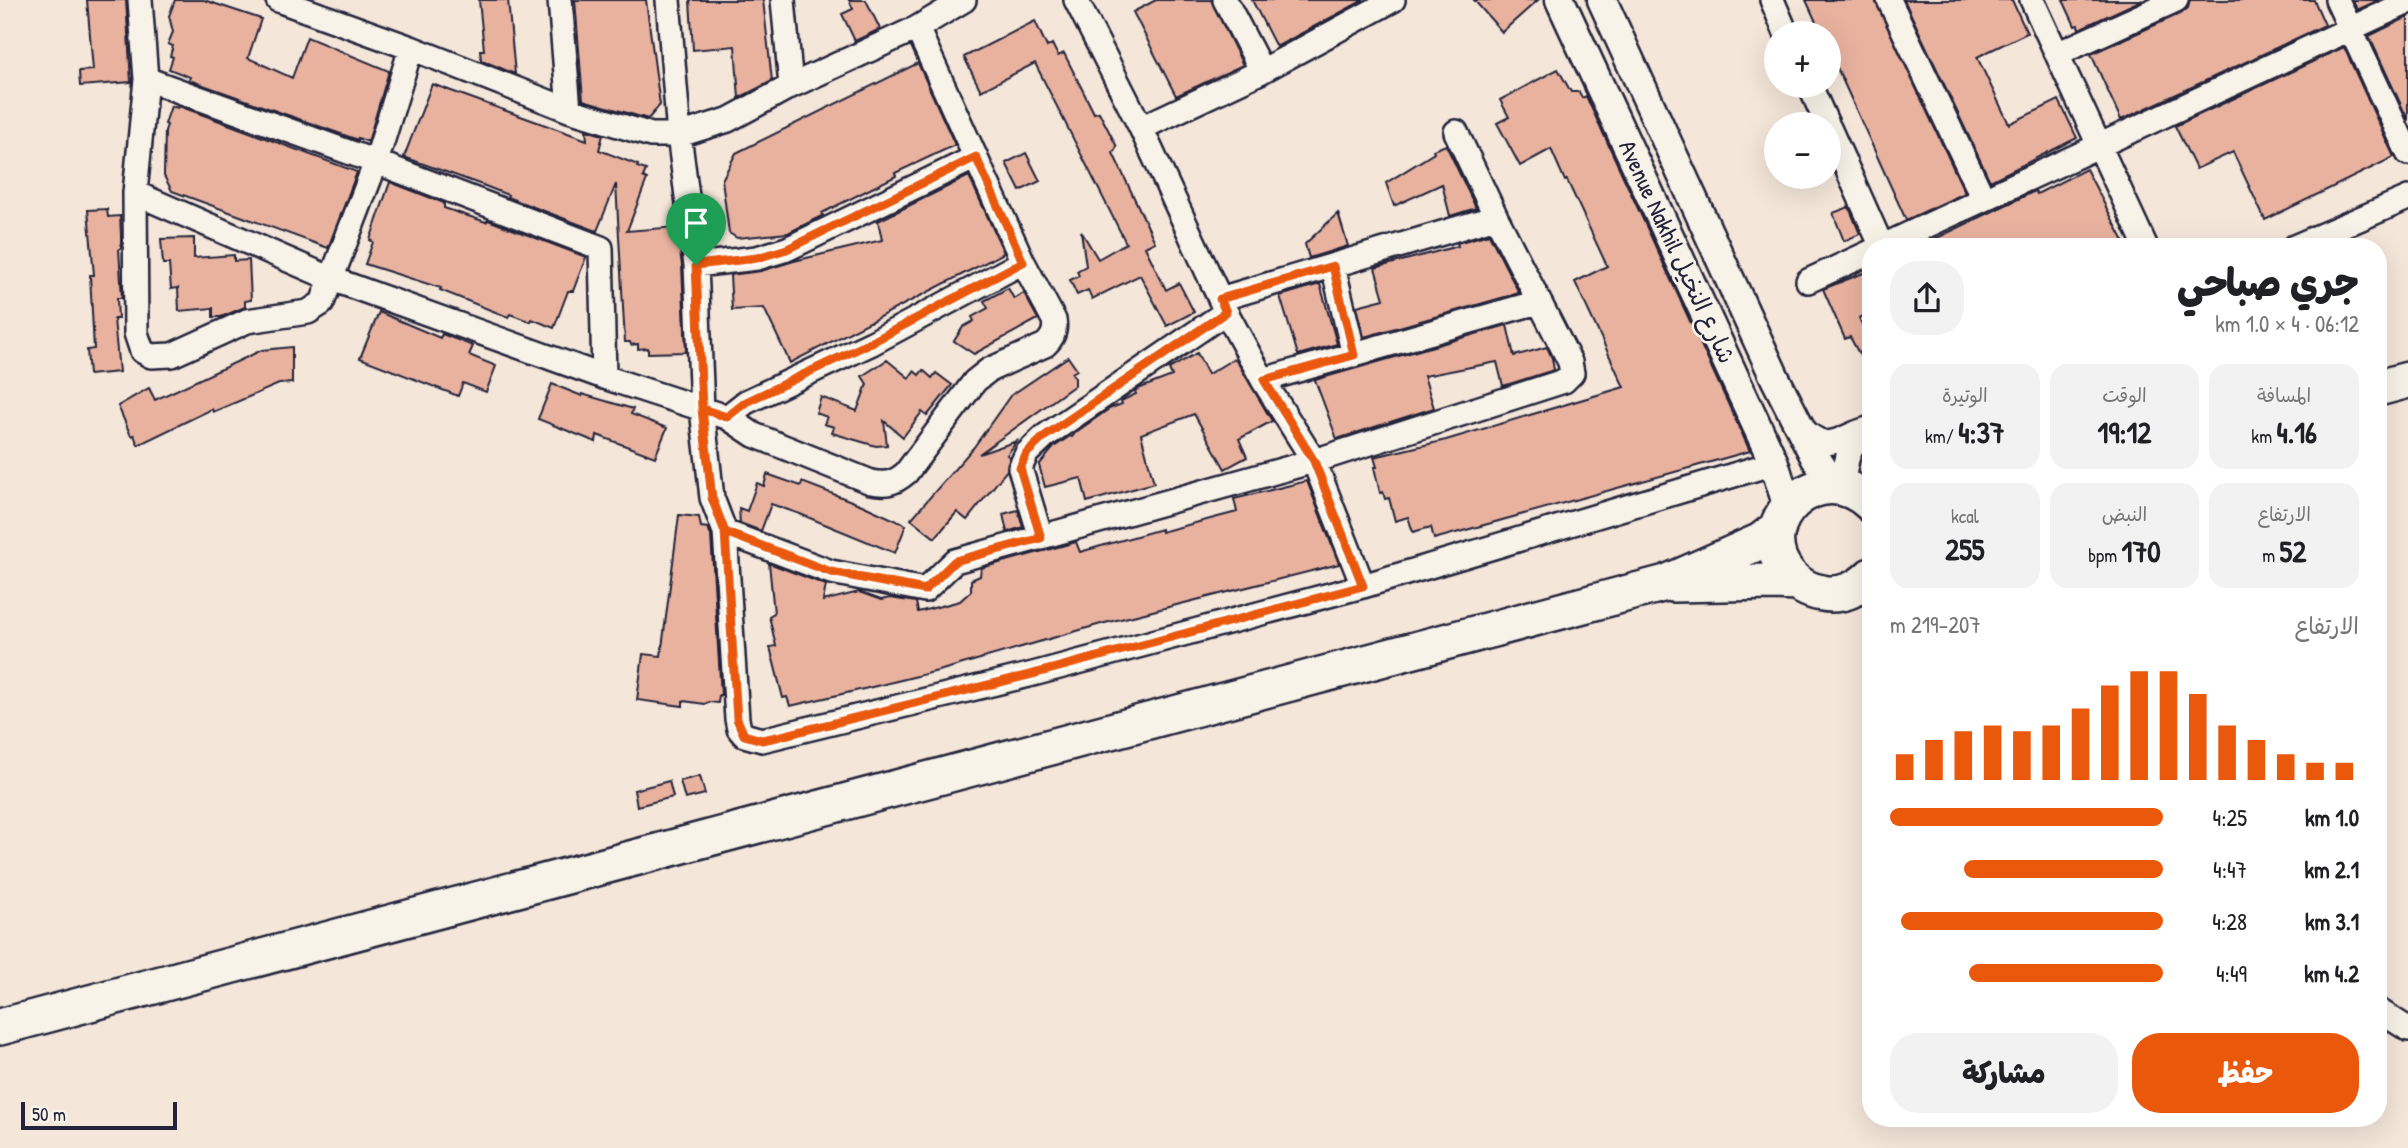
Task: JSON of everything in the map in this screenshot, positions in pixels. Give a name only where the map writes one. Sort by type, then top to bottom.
[{"type":"main road","points":[[2387,386],[2408,380]]},
{"type":"main road","points":[[0,1027],[1666,583],[1761,541],[1808,491],[1849,492]]},
{"type":"main road","points":[[1783,517],[1776,540],[1780,559],[1785,570],[1798,583],[1811,591],[1833,594],[1854,589],[1862,583]]},
{"type":"main road","points":[[1666,583],[1798,583]]},
{"type":"street","points":[[140,0],[146,79],[135,193],[136,333],[142,351],[160,358],[247,321],[299,314],[315,309],[322,303],[376,162],[411,48]]},
{"type":"street","points":[[278,0],[411,48],[569,110],[651,135],[679,135],[728,120],[791,86],[917,28],[964,0]]},
{"type":"street","points":[[560,0],[569,110]]},
{"type":"street","points":[[668,0],[679,135],[696,265],[702,409],[712,498],[725,532],[737,719],[744,735],[762,740],[1033,674],[1363,586],[1774,463]]},
{"type":"street","points":[[783,0],[791,86]]},
{"type":"street","points":[[1076,0],[1141,128],[1223,305],[1264,380],[1314,461],[1363,586]]},
{"type":"street","points":[[1225,0],[1262,71]]},
{"type":"street","points":[[1141,128],[1262,71],[1393,0]]},
{"type":"street","name":"Avenue Nakhil شارع النخيل","points":[[1560,0],[1774,463],[1783,517]]},
{"type":"street","name":"Avenue Nakhil شارع النخيل","points":[[1602,0],[1735,293],[1799,426],[1849,492]]},
{"type":"street","points":[[1772,0],[1781,21]]},
{"type":"street","points":[[1889,0],[1983,198]]},
{"type":"street","points":[[2032,0],[2142,238]]},
{"type":"street","points":[[2057,54],[2176,0]]},
{"type":"street","points":[[2337,0],[2408,153]]},
{"type":"street","points":[[1901,238],[2408,2]]},
{"type":"street","points":[[135,193],[332,279],[604,377],[727,417],[754,435],[886,485],[897,481],[906,473],[975,381],[989,370],[1045,345],[1050,341],[1055,327],[917,28]]},
{"type":"street","points":[[146,79],[376,162],[601,248],[604,377]]},
{"type":"street","points":[[725,532],[831,572],[925,590],[955,561],[1314,461],[1564,381],[1572,373],[1570,362],[1496,218],[1456,132]]},
{"type":"street","points":[[1841,155],[1878,238]]},
{"type":"street","points":[[696,265],[757,258],[787,249],[976,157]]},
{"type":"street","points":[[2315,238],[2408,198]]},
{"type":"street","points":[[1041,538],[1020,468],[1027,453],[1045,436],[1223,305],[1333,266],[1496,218]]},
{"type":"street","points":[[1808,281],[1862,256]]},
{"type":"street","points":[[727,417],[746,402],[872,342],[1023,262]]},
{"type":"street","points":[[1333,266],[1354,355]]},
{"type":"street","points":[[1264,380],[1538,302]]},
{"type":"street","points":[[1799,426],[1814,441],[1823,442],[1841,440],[1862,432]]},
{"type":"street","points":[[1849,492],[1845,462],[1851,447],[1862,437]]},
{"type":"street","points":[[2387,1016],[2408,1029]]},
{"type":"building","points":[[87,0],[126,0],[131,82],[80,86],[79,71],[93,70]]},
{"type":"building","points":[[175,0],[204,0],[261,19],[248,58],[292,78],[307,37],[389,71],[368,142],[189,80],[190,77],[169,69],[173,46],[168,44],[173,32],[169,16]]},
{"type":"building","points":[[479,0],[508,0],[515,74],[481,60],[480,50],[484,50]]},
{"type":"building","points":[[575,0],[646,0],[660,105],[648,119],[583,100]]},
{"type":"building","points":[[690,0],[763,0],[772,81],[739,98],[735,46],[693,50]]},
{"type":"building","points":[[849,0],[866,0],[880,29],[855,41],[842,14],[853,9]]},
{"type":"building","points":[[1156,0],[1211,0],[1243,65],[1176,96],[1133,12]]},
{"type":"building","points":[[1252,0],[1364,0],[1276,47]]},
{"type":"building","points":[[1474,0],[1538,0],[1502,32]]},
{"type":"building","points":[[1806,0],[1875,0],[1965,193],[1906,220],[1841,76],[1841,21],[1816,21]]},
{"type":"building","points":[[1904,0],[2012,0],[2027,33],[1977,57],[2009,124],[2059,100],[2077,138],[1990,181]]},
{"type":"building","points":[[2063,0],[2142,0],[2079,29]]},
{"type":"building","points":[[2190,0],[2314,0],[2325,25],[2121,120],[2091,54],[2182,13],[2188,8]]},
{"type":"building","points":[[2353,0],[2379,0],[2357,10]]},
{"type":"building","points":[[2408,17],[2408,120],[2369,36]]},
{"type":"building","points":[[1035,21],[1047,47],[1052,44],[1058,56],[1064,53],[1094,113],[1099,112],[1117,147],[1113,153],[1155,242],[1145,247],[1166,290],[1179,283],[1194,312],[1167,326],[1140,275],[1092,299],[1088,290],[1077,295],[1070,280],[1079,276],[1077,271],[1086,266],[1081,231],[1098,259],[1126,243],[1035,63],[981,91],[964,57]]},
{"type":"building","points":[[2344,47],[2394,157],[2265,220],[2233,152],[2196,169],[2175,126]]},
{"type":"building","points":[[918,63],[955,145],[895,173],[896,176],[788,233],[737,238],[729,233],[722,180],[736,153]]},
{"type":"building","points":[[1558,69],[1571,92],[1579,92],[1582,98],[1586,96],[1750,451],[1434,539],[1431,527],[1413,532],[1408,517],[1395,521],[1389,498],[1385,499],[1383,492],[1380,493],[1374,457],[1446,440],[1624,387],[1575,282],[1607,266],[1567,180],[1565,181],[1551,149],[1520,166],[1497,123],[1509,117],[1500,100]]},
{"type":"building","points":[[432,84],[587,140],[586,130],[603,135],[599,150],[646,170],[643,177],[647,179],[627,231],[677,227],[682,266],[686,352],[648,353],[648,348],[638,349],[638,344],[625,342],[616,184],[597,231],[404,157]]},
{"type":"building","points":[[171,106],[179,106],[357,172],[328,248],[172,191],[164,176],[165,124]]},
{"type":"building","points":[[1446,145],[1476,208],[1450,216],[1442,184],[1394,206],[1386,183],[1434,153],[1433,150]]},
{"type":"building","points":[[1026,153],[1040,181],[1020,191],[1006,163]]},
{"type":"building","points":[[2086,169],[2122,238],[1937,238],[2035,191],[2037,194]]},
{"type":"building","points":[[969,176],[1004,253],[790,363],[764,308],[732,310],[730,275],[761,271],[882,240],[878,221]]},
{"type":"building","points":[[390,182],[444,203],[444,208],[486,222],[488,220],[586,257],[573,291],[568,291],[554,328],[532,319],[531,322],[510,314],[508,317],[440,290],[441,288],[365,264],[373,242],[370,240]]},
{"type":"building","points":[[1849,207],[1860,234],[1844,241],[1833,213]]},
{"type":"building","points":[[107,209],[108,217],[120,216],[122,298],[117,298],[118,319],[114,319],[119,372],[89,375],[87,350],[94,349],[90,275],[94,275],[88,210]]},
{"type":"building","points":[[1338,213],[1348,246],[1309,258],[1305,244]]},
{"type":"building","points":[[1489,234],[1519,293],[1364,337],[1357,306],[1384,299],[1375,268],[1458,246],[1457,243]]},
{"type":"building","points":[[194,238],[194,258],[234,255],[234,261],[249,260],[251,300],[245,301],[245,307],[221,317],[213,317],[213,308],[179,311],[178,288],[171,289],[169,264],[163,264],[161,239]]},
{"type":"building","points":[[1862,274],[1862,317],[1859,318],[1862,324],[1862,359],[1850,337],[1845,339],[1823,289]]},
{"type":"building","points":[[1320,284],[1337,344],[1298,355],[1280,296]]},
{"type":"building","points":[[1008,288],[1014,299],[1024,293],[1038,319],[974,354],[954,341],[963,327],[974,321],[972,317],[988,308],[984,301]]},
{"type":"building","points":[[379,312],[440,338],[442,334],[473,346],[469,355],[496,366],[486,392],[463,383],[458,396],[360,358]]},
{"type":"building","points":[[1507,325],[1514,356],[1547,347],[1554,370],[1503,386],[1497,362],[1424,376],[1434,408],[1337,439],[1315,380]]},
{"type":"building","points":[[292,347],[292,383],[279,384],[213,412],[212,409],[138,445],[134,435],[131,436],[118,406],[149,388],[155,400],[262,350]]},
{"type":"building","points":[[1197,353],[1208,374],[1235,358],[1272,421],[1239,439],[1247,457],[1225,469],[1194,414],[1141,434],[1154,483],[1087,502],[1081,478],[1045,487],[1039,465],[1054,447],[1109,409],[1122,404],[1121,401],[1136,394],[1138,389],[1172,376],[1169,369]]},
{"type":"building","points":[[1068,357],[1077,370],[1072,373],[1075,385],[979,454],[1017,441],[1007,455],[1010,457],[1007,470],[967,520],[957,512],[935,538],[911,519],[974,447],[1010,396]]},
{"type":"building","points":[[887,360],[909,378],[914,371],[919,375],[923,370],[932,378],[936,373],[952,385],[927,416],[922,412],[903,437],[884,421],[887,445],[876,446],[832,433],[834,427],[824,424],[827,417],[816,413],[821,397],[857,411],[867,384],[862,376]]},
{"type":"building","points":[[552,384],[582,396],[633,409],[631,414],[667,428],[655,457],[597,435],[596,442],[538,419]]},
{"type":"building","points":[[767,474],[801,486],[802,482],[906,525],[895,553],[771,504],[761,531],[740,523],[739,508],[747,511],[757,483],[764,486]]},
{"type":"building","points":[[1307,481],[1339,564],[1101,624],[942,670],[868,688],[790,706],[787,697],[783,698],[770,647],[776,646],[769,616],[774,613],[769,563],[826,585],[823,601],[859,592],[881,600],[890,598],[916,602],[918,612],[960,601],[971,591],[971,580],[980,576],[981,568],[1076,542],[1080,552],[1161,529],[1161,532],[1237,512],[1234,499]]},
{"type":"building","points":[[1018,510],[1023,527],[1007,532],[1003,514]]},
{"type":"building","points":[[679,515],[699,517],[701,527],[708,528],[711,535],[721,695],[718,703],[683,701],[683,706],[637,700],[643,654],[661,656]]},
{"type":"building","points":[[700,776],[705,794],[685,799],[680,781]]},
{"type":"building","points":[[669,781],[673,797],[637,806],[634,790]]},
{"type":"route","points":[[696,265],[702,409],[712,498],[725,532],[737,719],[739,729],[744,735],[762,740],[777,737],[1033,674],[1363,586],[1314,461],[1264,380],[1354,355],[1333,266],[1220,299],[1226,312],[1045,436],[1027,453],[1020,468],[1041,538],[955,561],[925,590],[831,572],[725,532],[712,498],[702,409],[727,417],[746,402],[872,342],[1023,262],[976,157],[787,249],[757,258],[696,265]]}]
